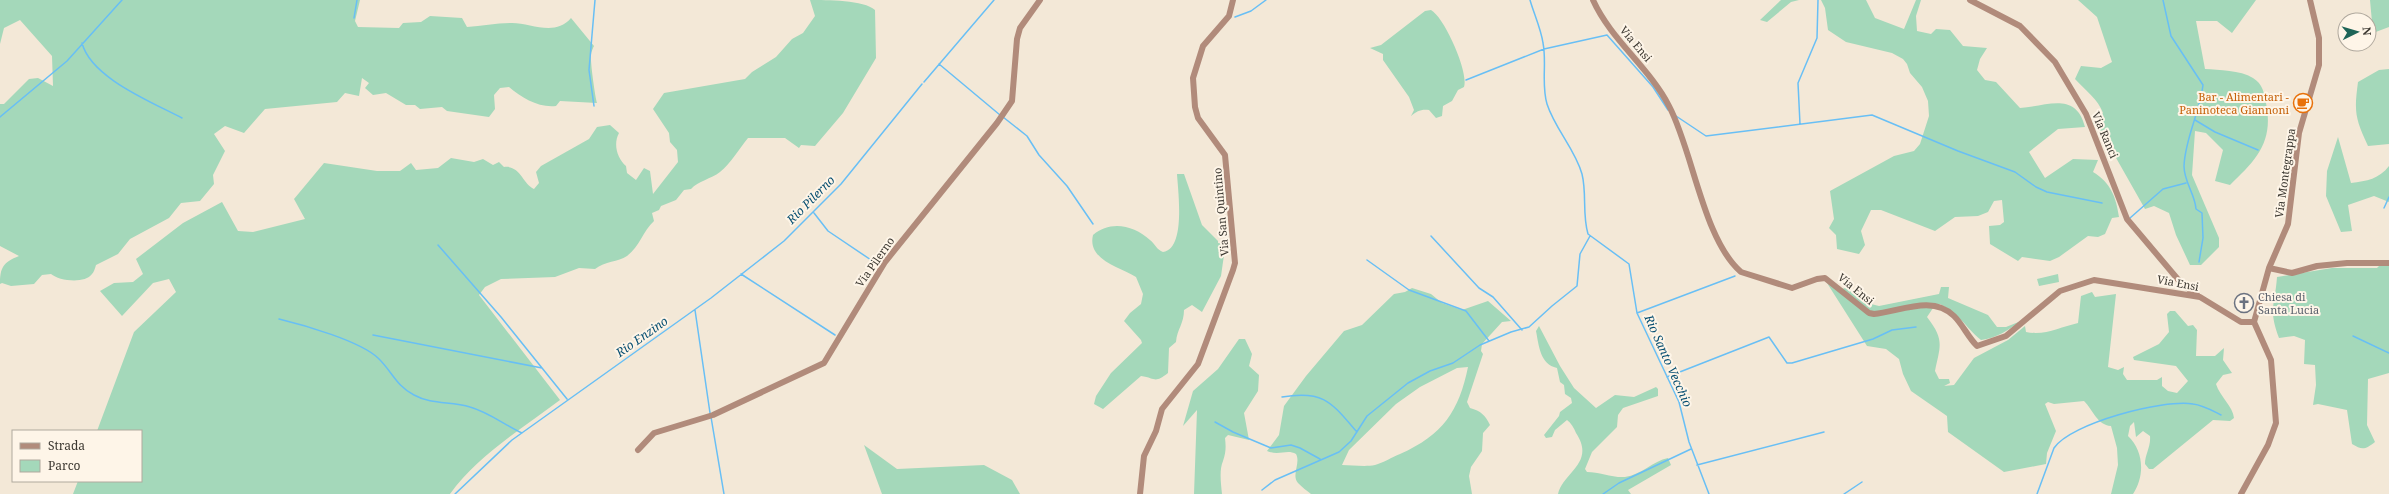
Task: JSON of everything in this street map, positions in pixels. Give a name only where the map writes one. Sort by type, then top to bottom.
[{"type":"street","name":"Via Pilerno","points":[[638,450],[654,434],[710,416],[824,363],[885,262],[1002,116],[1012,101],[1015,90],[1016,45],[1020,28],[1040,0]]},
{"type":"street","name":"Via San Quintino","points":[[1140,494],[1144,456],[1156,431],[1158,418],[1162,409],[1198,364],[1235,263],[1225,155],[1198,118],[1195,108],[1193,78],[1203,46],[1229,16],[1233,0]]},
{"type":"street","name":"Via Ensi","points":[[1593,0],[1606,25],[1652,79],[1673,113],[1716,234],[1724,250],[1741,272],[1784,287],[1798,287],[1817,278],[1825,278],[1869,313],[1874,314],[1925,305],[1939,307],[1956,317],[1977,346],[2006,336],[2032,316],[2049,298],[2060,291],[2086,282],[2109,282],[2200,297],[2234,319],[2241,322],[2254,322]]},
{"type":"street","name":"Via Ranci","points":[[1970,0],[2020,26],[2055,62],[2086,114],[2126,219],[2181,283],[2200,297]]},
{"type":"street","name":"Via Montegrappa","points":[[2254,322],[2269,268],[2288,224],[2300,133],[2319,66],[2319,38],[2310,0]]},
{"type":"street","points":[[2269,268],[2292,273],[2317,266],[2347,263],[2389,263]]},
{"type":"street","points":[[2241,494],[2268,445],[2276,423],[2271,360],[2254,322]]},
{"type":"green space","points":[[0,0],[360,0],[355,21],[358,27],[399,28],[403,23],[421,22],[430,16],[462,18],[467,27],[512,23],[550,28],[565,24],[571,18],[594,46],[591,53],[591,58],[597,103],[560,101],[556,106],[543,105],[537,104],[519,95],[509,87],[500,88],[494,95],[495,109],[489,117],[447,111],[442,107],[420,109],[415,105],[406,105],[386,93],[373,95],[365,88],[369,83],[362,78],[359,96],[345,93],[337,102],[265,109],[244,133],[225,126],[214,134],[225,151],[213,175],[214,184],[200,201],[181,203],[169,218],[130,239],[118,254],[96,265],[89,277],[78,280],[66,280],[51,274],[42,275],[34,284],[11,286],[2,283],[0,284],[2,270],[6,263],[19,256],[0,246],[0,104],[4,104],[29,79],[38,78],[53,86],[52,56],[20,20],[4,28],[0,44]]},
{"type":"green space","points":[[810,0],[854,2],[863,4],[875,10],[876,58],[843,113],[815,146],[801,145],[799,148],[785,138],[748,138],[720,172],[697,184],[691,189],[684,190],[676,200],[661,206],[659,210],[652,213],[654,221],[635,248],[627,256],[603,264],[595,269],[579,268],[555,277],[501,279],[485,287],[479,295],[560,400],[487,455],[461,480],[450,494],[73,494],[78,482],[142,482],[142,430],[97,430],[134,332],[176,292],[169,279],[153,283],[122,316],[100,291],[114,283],[133,282],[143,274],[136,259],[183,223],[222,202],[238,231],[253,232],[305,219],[294,199],[324,163],[377,171],[400,171],[411,163],[416,170],[438,168],[451,158],[474,162],[483,159],[493,165],[499,162],[504,167],[514,169],[530,187],[534,189],[539,183],[536,172],[541,166],[589,139],[597,127],[610,125],[619,133],[616,142],[617,151],[620,159],[626,166],[627,173],[636,180],[644,168],[650,171],[653,194],[678,162],[677,150],[670,142],[669,133],[653,109],[664,93],[745,79],[752,72],[776,57],[792,39],[803,33],[815,16]]},
{"type":"green space","points":[[1781,0],[1799,0],[1791,2],[1767,22],[1760,20]]},
{"type":"green space","points":[[1821,0],[1866,0],[1875,18],[1904,29],[1916,0],[1921,0],[1916,16],[1917,31],[1931,34],[1936,29],[1950,30],[1963,46],[1987,48],[1980,59],[1977,70],[1985,80],[1996,82],[2020,108],[2059,103],[2068,105],[2075,109],[2081,116],[2085,127],[2058,129],[2029,152],[2045,178],[2073,159],[2098,160],[2093,172],[2104,181],[2112,191],[2119,217],[2112,218],[2105,234],[2098,237],[2088,236],[2059,257],[2050,261],[2022,257],[2018,261],[1990,244],[1989,226],[2000,225],[2004,222],[2002,200],[1994,201],[1988,212],[1978,216],[1955,217],[1935,231],[1881,210],[1871,210],[1861,231],[1865,245],[1859,254],[1837,249],[1836,235],[1829,228],[1834,219],[1830,191],[1894,156],[1914,151],[1920,144],[1929,116],[1928,101],[1922,87],[1910,73],[1907,64],[1903,59],[1892,53],[1846,42],[1828,30],[1825,8]]},
{"type":"green space","points":[[2078,0],[2256,0],[2232,33],[2217,21],[2196,21],[2205,69],[2242,73],[2256,80],[2264,92],[2268,117],[2265,139],[2261,149],[2248,167],[2230,185],[2215,181],[2223,150],[2206,133],[2195,131],[2192,175],[2219,238],[2219,247],[2201,265],[2190,265],[2176,235],[2169,213],[2154,206],[2145,209],[2115,156],[2093,123],[2103,113],[2101,108],[2095,99],[2075,79],[2081,66],[2101,68],[2112,62],[2097,17]]},
{"type":"green space","points":[[2370,0],[2389,0],[2389,27],[2377,32],[2377,12],[2371,12]]},
{"type":"green space","points":[[1431,10],[1448,33],[1459,58],[1465,80],[1464,87],[1458,90],[1452,101],[1443,106],[1442,116],[1436,118],[1429,110],[1419,111],[1411,116],[1414,110],[1409,97],[1383,60],[1383,54],[1370,48],[1381,45],[1425,11]]},
{"type":"green space","points":[[2389,69],[2389,144],[2368,146],[2360,128],[2357,115],[2356,101],[2358,82],[2379,70]]},
{"type":"green space","points":[[2338,137],[2351,183],[2377,177],[2389,166],[2389,202],[2374,196],[2348,205],[2352,231],[2341,232],[2326,196],[2327,171]]},
{"type":"green space","points":[[1177,174],[1184,174],[1202,225],[1218,241],[1218,243],[1230,244],[1230,254],[1229,251],[1224,255],[1221,276],[1202,312],[1192,305],[1184,310],[1183,319],[1176,342],[1169,348],[1168,373],[1157,379],[1141,376],[1103,409],[1094,404],[1096,396],[1111,373],[1142,343],[1124,321],[1130,313],[1141,304],[1143,294],[1136,277],[1106,262],[1100,257],[1092,244],[1093,235],[1107,227],[1122,226],[1144,235],[1163,252],[1170,248],[1175,241],[1178,230],[1179,205]]},
{"type":"green space","points":[[2379,266],[2389,266],[2389,373],[2368,379],[2367,425],[2375,442],[2369,447],[2361,448],[2352,444],[2347,410],[2318,404],[2313,405],[2316,385],[2315,365],[2304,364],[2305,340],[2294,336],[2279,338],[2274,320],[2273,307],[2277,277],[2332,268],[2377,268]]},
{"type":"green space","points":[[2058,274],[2059,282],[2039,286],[2037,279]]},
{"type":"green space","points":[[1827,283],[1838,290],[1849,287],[1871,304],[1879,306],[1939,294],[1941,287],[1949,287],[1948,298],[1988,315],[1997,327],[2006,327],[2021,321],[1997,335],[1981,340],[1947,308],[1940,304],[1933,308],[1927,317],[1937,332],[1939,338],[1940,343],[1935,371],[1939,379],[1949,379],[1950,383],[1944,386],[1954,385],[1974,358],[2008,340],[2025,326],[2026,332],[2040,333],[2078,323],[2081,296],[2092,292],[2095,297],[2116,294],[2108,367],[2118,370],[2124,367],[2123,374],[2127,380],[2157,380],[2162,377],[2162,386],[2168,391],[2177,393],[2188,381],[2176,366],[2134,360],[2133,357],[2159,344],[2169,332],[2167,314],[2170,311],[2175,311],[2188,326],[2193,325],[2197,330],[2196,356],[2215,356],[2224,348],[2223,360],[2232,373],[2223,375],[2216,384],[2220,393],[2231,409],[2234,418],[2230,421],[2213,420],[2153,469],[2149,469],[2145,464],[2150,444],[2150,436],[2143,431],[2136,437],[2134,422],[2130,426],[2128,436],[2133,442],[2140,456],[2140,479],[2133,494],[2111,494],[2118,465],[2117,448],[2111,426],[2102,423],[2084,401],[2054,404],[2048,402],[2045,404],[2056,431],[2047,453],[2046,464],[2004,472],[1948,432],[1947,416],[1911,391],[1903,374],[1899,359],[1886,349],[1867,346]]},
{"type":"green space","points":[[1412,288],[1431,294],[1442,303],[1462,310],[1488,301],[1511,321],[1502,322],[1482,344],[1481,351],[1483,354],[1467,402],[1470,408],[1482,414],[1490,425],[1483,433],[1482,451],[1471,467],[1469,476],[1472,494],[1311,494],[1296,480],[1296,454],[1289,452],[1275,453],[1267,451],[1279,435],[1284,406],[1306,376],[1344,331],[1362,325],[1394,294],[1405,292]],"holes":[[[1468,367],[1460,396],[1447,420],[1428,439],[1415,447],[1375,465],[1342,465],[1349,450],[1396,404],[1420,387],[1457,368]]]},
{"type":"green space","points":[[1539,326],[1560,366],[1574,388],[1596,408],[1615,395],[1634,397],[1656,387],[1658,389],[1658,396],[1623,408],[1618,415],[1617,427],[1592,452],[1585,469],[1587,472],[1625,477],[1636,474],[1657,462],[1668,458],[1671,465],[1628,490],[1631,494],[1558,494],[1561,486],[1580,460],[1582,452],[1581,443],[1573,427],[1567,420],[1555,430],[1552,437],[1546,438],[1544,435],[1559,416],[1560,412],[1572,403],[1571,398],[1565,394],[1564,385],[1560,382],[1557,368],[1547,363],[1541,354],[1536,331]]},
{"type":"green space","points":[[1239,339],[1245,339],[1252,354],[1249,366],[1259,375],[1258,391],[1244,413],[1249,440],[1228,435],[1225,438],[1226,447],[1221,473],[1222,494],[1194,494],[1197,410],[1183,426],[1193,391],[1218,369]]},
{"type":"green space","points":[[864,445],[897,469],[984,465],[1012,480],[1020,494],[882,494]]},
{"type":"waterway","points":[[0,117],[67,61],[122,0]]},
{"type":"waterway","points":[[354,18],[357,0]]},
{"type":"waterway","points":[[594,106],[589,70],[595,0]]},
{"type":"waterway","name":"Rio Pilerno","points":[[924,82],[994,0]]},
{"type":"waterway","points":[[1235,17],[1251,11],[1266,0]]},
{"type":"waterway","name":"Rio Santo Vecchio","points":[[1530,0],[1543,43],[1544,89],[1547,104],[1555,122],[1575,156],[1582,174],[1585,219],[1588,234],[1629,264],[1637,313],[1679,402],[1689,442],[1709,494]]},
{"type":"waterway","points":[[1800,124],[1798,83],[1817,38],[1818,0]]},
{"type":"waterway","points":[[2163,0],[2171,36],[2203,85],[2199,105],[2187,145],[2184,166],[2184,172],[2194,198],[2196,209],[2202,213],[2203,238],[2199,262]]},
{"type":"waterway","points":[[1466,80],[1544,49],[1607,35],[1653,87],[1668,110]]},
{"type":"waterway","points":[[82,43],[88,56],[97,67],[110,78],[124,88],[182,118]]},
{"type":"waterway","points":[[939,64],[1000,115]]},
{"type":"waterway","name":"Rio Pilerno","points":[[455,494],[512,440],[711,298],[784,241],[841,184],[922,84]]},
{"type":"waterway","points":[[1676,116],[1706,136],[1872,115],[1958,151],[2015,172],[2036,187],[2047,192],[2102,203]]},
{"type":"waterway","points":[[1003,117],[1027,136],[1039,155],[1067,186],[1093,224]]},
{"type":"waterway","points":[[2195,120],[2215,132],[2258,150]]},
{"type":"waterway","points":[[2130,218],[2163,189],[2186,183]]},
{"type":"waterway","points":[[2384,208],[2389,197]]},
{"type":"waterway","points":[[814,213],[828,231],[877,264]]},
{"type":"waterway","points":[[1431,236],[1479,288],[1493,297],[1522,330]]},
{"type":"waterway","points":[[1262,490],[1275,480],[1339,452],[1351,441],[1367,416],[1408,383],[1430,371],[1453,363],[1480,345],[1511,332],[1529,327],[1577,286],[1580,254],[1590,236]]},
{"type":"waterway","points":[[438,245],[501,317],[567,399]]},
{"type":"waterway","points":[[1367,260],[1409,290],[1466,311],[1489,341]]},
{"type":"waterway","points":[[741,274],[835,335]]},
{"type":"waterway","points":[[1637,313],[1735,276]]},
{"type":"waterway","name":"Rio Enzino","points":[[695,310],[710,413]]},
{"type":"waterway","points":[[279,319],[331,334],[370,352],[383,363],[403,388],[414,395],[435,402],[463,405],[477,409],[522,433]]},
{"type":"waterway","points":[[1667,377],[1769,337],[1787,363],[1792,363],[1873,339],[1892,330],[1916,327]]},
{"type":"waterway","points":[[373,335],[542,368]]},
{"type":"waterway","points":[[2353,336],[2389,353]]},
{"type":"waterway","points":[[1282,397],[1308,395],[1326,401],[1333,406],[1357,432]]},
{"type":"waterway","points":[[2037,494],[2054,448],[2064,439],[2079,430],[2098,422],[2140,409],[2179,403],[2193,404],[2208,408],[2221,415]]},
{"type":"waterway","name":"Rio Enzino","points":[[711,417],[724,494]]},
{"type":"waterway","points":[[1215,422],[1233,432],[1271,448],[1291,445],[1300,448],[1320,459]]},
{"type":"waterway","points":[[1697,465],[1824,432]]},
{"type":"waterway","points":[[1603,494],[1619,483],[1691,449]]},
{"type":"waterway","points":[[1844,494],[1862,482]]},
{"type":"place","name":"Bar - Alimentari - Paninoteca Giannoni","points":[[2303,103]]},
{"type":"place","name":"Chiesa di Santa Lucia","points":[[2244,303]]}]
